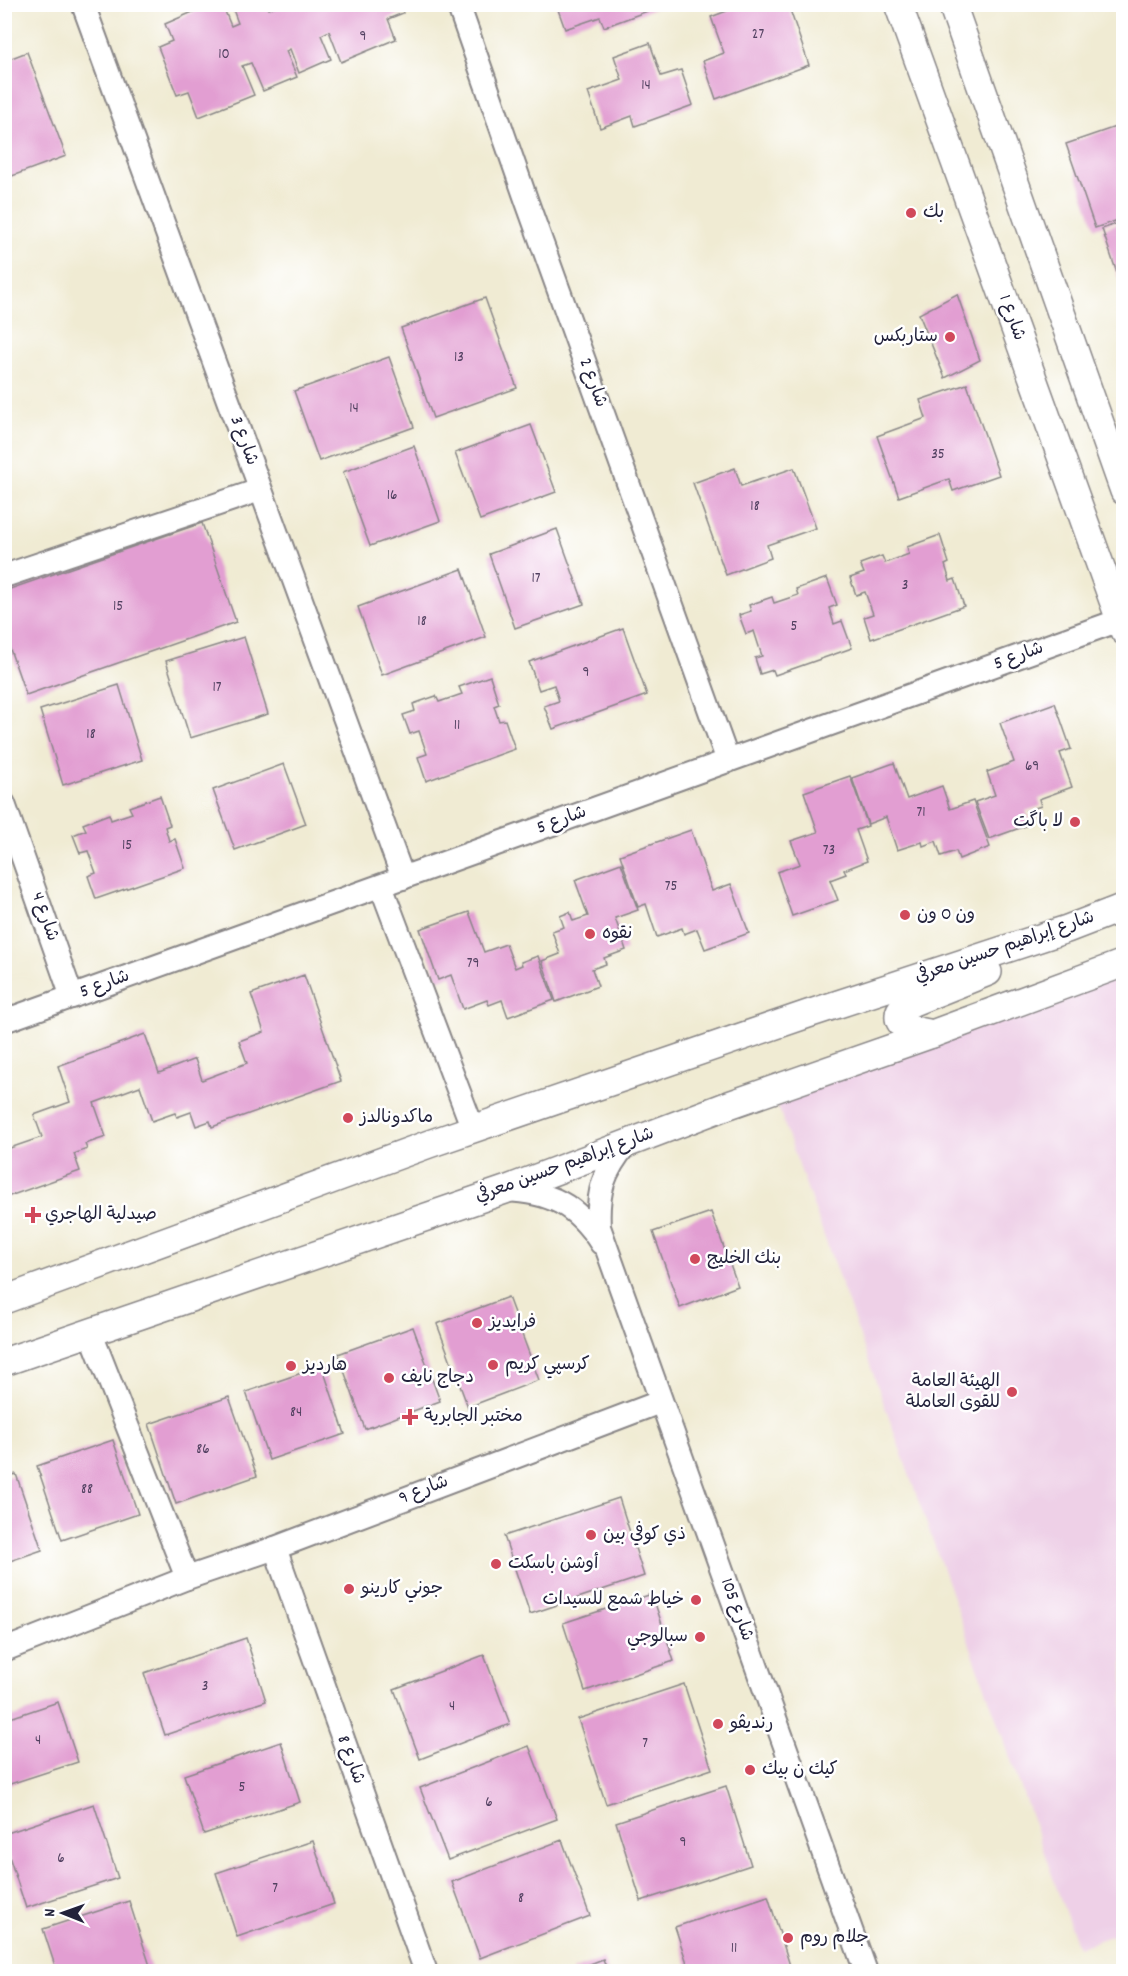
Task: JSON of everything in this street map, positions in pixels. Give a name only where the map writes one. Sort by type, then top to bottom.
[{"type":"street","name":"شارع 3","points":[[83,4],[403,878]]},
{"type":"street","name":"شارع 2","points":[[458,4],[728,761]]},
{"type":"street","name":"شارع 1","points":[[898,4],[1122,626]]},
{"type":"street","points":[[952,4],[1124,491]]},
{"type":"street","points":[[4,576],[260,490]]},
{"type":"street","name":"شارع 5","points":[[4,1021],[728,761],[1122,626]]},
{"type":"street","name":"شارع 4","points":[[4,804],[72,997]]},
{"type":"street","points":[[381,886],[473,1129]]},
{"type":"street","name":"شارع إبراهيم حسين معرفي","points":[[4,1300],[473,1129],[1068,928],[1122,906]]},
{"type":"street","points":[[932,1034],[902,1025],[898,1014],[901,1009],[913,1002],[1023,958],[1068,928]]},
{"type":"street","name":"شارع إبراهيم حسين معرفي","points":[[4,1362],[505,1190],[726,1106],[932,1034],[1124,963]]},
{"type":"street","name":"شارع 105","points":[[626,1144],[612,1161],[602,1182],[598,1204],[599,1227],[866,1971]]},
{"type":"street","name":"شارع 105","points":[[505,1190],[529,1191],[553,1198],[574,1211],[592,1228],[606,1249]]},
{"type":"street","points":[[90,1332],[187,1578]]},
{"type":"street","name":"شارع 9","points":[[4,1650],[187,1578],[275,1548],[660,1402]]},
{"type":"street","name":"شارع 8","points":[[275,1548],[426,1971]]},
{"type":"shaded area","points":[[1123,963],[1123,1931],[1078,1948],[772,1090]]},
{"type":"building","points":[[211,4],[222,4],[231,26],[238,23],[231,4],[267,4],[269,9],[276,6],[275,4],[400,4],[403,13],[388,19],[396,39],[341,62],[329,31],[321,35],[331,59],[299,73],[290,49],[286,51],[297,77],[263,91],[251,63],[242,66],[254,95],[199,117],[189,91],[177,95],[158,47],[172,41],[165,24]]},
{"type":"building","points":[[556,4],[664,5],[604,27],[600,17],[565,29]]},
{"type":"building","points":[[745,4],[788,4],[809,65],[716,99],[703,61],[724,53],[711,17]]},
{"type":"building","points":[[650,43],[661,76],[681,70],[693,105],[635,126],[632,116],[600,128],[588,92],[622,80],[614,56]]},
{"type":"building","points":[[27,52],[66,156],[4,179],[4,61]]},
{"type":"building","points":[[1124,124],[1124,218],[1095,228],[1066,144]]},
{"type":"building","points":[[1124,221],[1124,291],[1123,291],[1102,229]]},
{"type":"building","name":"ستاربكس","points":[[957,294],[980,360],[945,378],[919,314]]},
{"type":"building","points":[[485,298],[517,388],[433,418],[401,328]]},
{"type":"building","points":[[389,357],[414,427],[319,461],[294,391]]},
{"type":"building","points":[[967,384],[999,475],[953,491],[949,479],[899,497],[877,436],[926,418],[920,400]]},
{"type":"building","points":[[531,425],[556,492],[480,520],[455,453]]},
{"type":"building","points":[[414,446],[440,521],[370,546],[343,472]]},
{"type":"building","points":[[735,468],[741,486],[794,468],[816,528],[767,545],[771,558],[726,575],[693,483]]},
{"type":"building","points":[[202,523],[236,622],[26,695],[4,632],[4,591]]},
{"type":"building","points":[[557,529],[584,604],[515,628],[489,554]]},
{"type":"building","points":[[940,535],[949,563],[945,565],[950,581],[955,579],[964,606],[871,639],[864,617],[873,614],[865,592],[856,595],[850,578],[864,573],[860,564],[882,556],[885,563],[909,554],[907,547]]},
{"type":"building","points":[[462,569],[486,637],[382,675],[358,607]]},
{"type":"building","points":[[827,578],[837,605],[829,608],[834,624],[842,621],[852,648],[775,675],[773,670],[760,674],[755,658],[762,656],[754,631],[746,634],[739,615],[751,611],[749,605],[772,597],[774,603],[798,595],[796,589]]},
{"type":"building","points":[[623,628],[647,695],[553,729],[544,706],[559,701],[554,685],[539,690],[529,662]]},
{"type":"building","points":[[244,637],[268,714],[190,738],[166,661]]},
{"type":"building","points":[[490,676],[499,704],[494,706],[499,721],[505,720],[515,749],[426,781],[418,757],[427,754],[419,731],[410,734],[403,715],[415,711],[413,704],[436,696],[439,702],[462,694],[459,687]]},
{"type":"building","points":[[119,685],[142,760],[63,785],[40,710]]},
{"type":"building","points":[[1055,703],[1071,749],[1060,753],[1072,787],[1039,799],[1041,806],[1026,811],[1031,824],[989,839],[975,802],[995,795],[987,772],[1014,762],[1000,723]]},
{"type":"building","points":[[894,763],[907,799],[942,786],[950,809],[973,801],[990,847],[959,859],[956,851],[941,856],[936,841],[923,846],[922,842],[897,850],[886,817],[868,824],[852,778]]},
{"type":"building","points":[[284,764],[306,824],[235,850],[213,790]]},
{"type":"building","points":[[850,776],[868,826],[856,830],[867,861],[844,870],[846,874],[830,880],[838,900],[792,916],[777,872],[800,864],[791,841],[818,832],[804,792]]},
{"type":"building","points":[[160,796],[170,825],[165,827],[169,841],[175,839],[185,868],[96,899],[88,876],[96,873],[88,851],[80,853],[73,835],[86,830],[83,824],[109,814],[111,820],[132,813],[129,807]]},
{"type":"building","points":[[691,830],[712,891],[731,884],[749,933],[705,949],[697,929],[684,934],[682,928],[657,937],[646,904],[638,907],[620,855]]},
{"type":"building","points":[[621,863],[638,910],[615,918],[626,950],[604,958],[606,964],[592,969],[598,986],[556,1002],[542,961],[560,954],[552,931],[564,927],[560,916],[570,912],[573,921],[588,916],[575,880]]},
{"type":"building","points":[[469,912],[484,952],[506,944],[515,968],[522,965],[521,962],[538,956],[554,1000],[508,1017],[502,1000],[489,1005],[487,1000],[463,1009],[451,975],[438,980],[420,929]]},
{"type":"building","points":[[304,975],[341,1081],[212,1127],[210,1121],[196,1126],[191,1112],[177,1117],[175,1113],[152,1121],[140,1086],[94,1103],[106,1137],[85,1144],[87,1149],[74,1154],[80,1171],[4,1198],[4,1150],[42,1137],[34,1115],[70,1102],[58,1066],[145,1034],[159,1073],[195,1059],[202,1080],[247,1063],[239,1041],[264,1032],[251,994]]},
{"type":"building","name":"بنك الخليج","points":[[711,1212],[738,1286],[680,1308],[653,1232]]},
{"type":"building","points":[[508,1297],[539,1380],[468,1407],[437,1324]]},
{"type":"building","name":"دجاج نايف","points":[[413,1327],[440,1401],[365,1429],[338,1354]]},
{"type":"building","points":[[322,1366],[345,1434],[269,1460],[246,1392]]},
{"type":"building","points":[[229,1397],[257,1476],[176,1504],[149,1424]]},
{"type":"building","points":[[113,1440],[138,1514],[62,1540],[37,1466]]},
{"type":"building","points":[[16,1474],[42,1550],[4,1563],[4,1478]]},
{"type":"building","points":[[619,1498],[644,1576],[530,1614],[504,1536]]},
{"type":"building","points":[[652,1594],[674,1661],[585,1691],[563,1623]]},
{"type":"building","points":[[246,1638],[266,1701],[165,1735],[144,1673]]},
{"type":"building","points":[[484,1655],[510,1724],[420,1759],[394,1689]]},
{"type":"building","points":[[684,1684],[712,1769],[606,1804],[578,1719]]},
{"type":"building","points":[[58,1702],[78,1762],[4,1786],[4,1720]]},
{"type":"building","points":[[281,1742],[300,1802],[204,1834],[184,1775]]},
{"type":"building","points":[[529,1746],[557,1819],[448,1860],[420,1788]]},
{"type":"building","points":[[726,1786],[751,1865],[641,1901],[616,1822]]},
{"type":"building","points":[[94,1804],[118,1878],[26,1908],[4,1841],[4,1834]]},
{"type":"building","points":[[562,1840],[590,1916],[480,1958],[452,1882]]},
{"type":"building","points":[[313,1841],[334,1904],[237,1937],[216,1873]]},
{"type":"building","points":[[768,1896],[792,1972],[690,1972],[675,1927]]},
{"type":"building","points":[[129,1901],[152,1972],[57,1972],[43,1929]]},
{"type":"building","points":[[603,1959],[608,1972],[572,1972],[572,1971]]},
{"type":"place","name":"بك","points":[[911,213]]},
{"type":"place","name":"ستاربكس","points":[[950,337]]},
{"type":"place","name":"لا باگت","points":[[1075,822]]},
{"type":"place","name":"ون O ون","points":[[905,915]]},
{"type":"place","name":"نقوه","points":[[590,934]]},
{"type":"place","name":"ماكدونالدز","points":[[348,1118]]},
{"type":"place","name":"صيدلية الهاجري","points":[[33,1215]]},
{"type":"place","name":"بنك الخليج","points":[[695,1259]]},
{"type":"place","name":"فرايديز","points":[[477,1323]]},
{"type":"place","name":"كرسپي كريم","points":[[493,1365]]},
{"type":"place","name":"هارديز","points":[[291,1366]]},
{"type":"place","name":"دجاج نايف","points":[[389,1378]]},
{"type":"place","name":"الهيئة العامة للقوى العاملة","points":[[1012,1392]]},
{"type":"place","name":"مختبر الجابرية","points":[[410,1417]]},
{"type":"place","name":"ذي كوفي بين","points":[[591,1535]]},
{"type":"place","name":"أوشن باسكت","points":[[496,1564]]},
{"type":"place","name":"جوني كارينو","points":[[349,1589]]},
{"type":"place","name":"خياط شمع للسيدات","points":[[696,1600]]},
{"type":"place","name":"سبالوجي","points":[[700,1637]]},
{"type":"place","name":"رنديڤو","points":[[718,1724]]},
{"type":"place","name":"كيك ن بيك","points":[[750,1770]]},
{"type":"place","name":"جلام روم","points":[[788,1938]]}]
